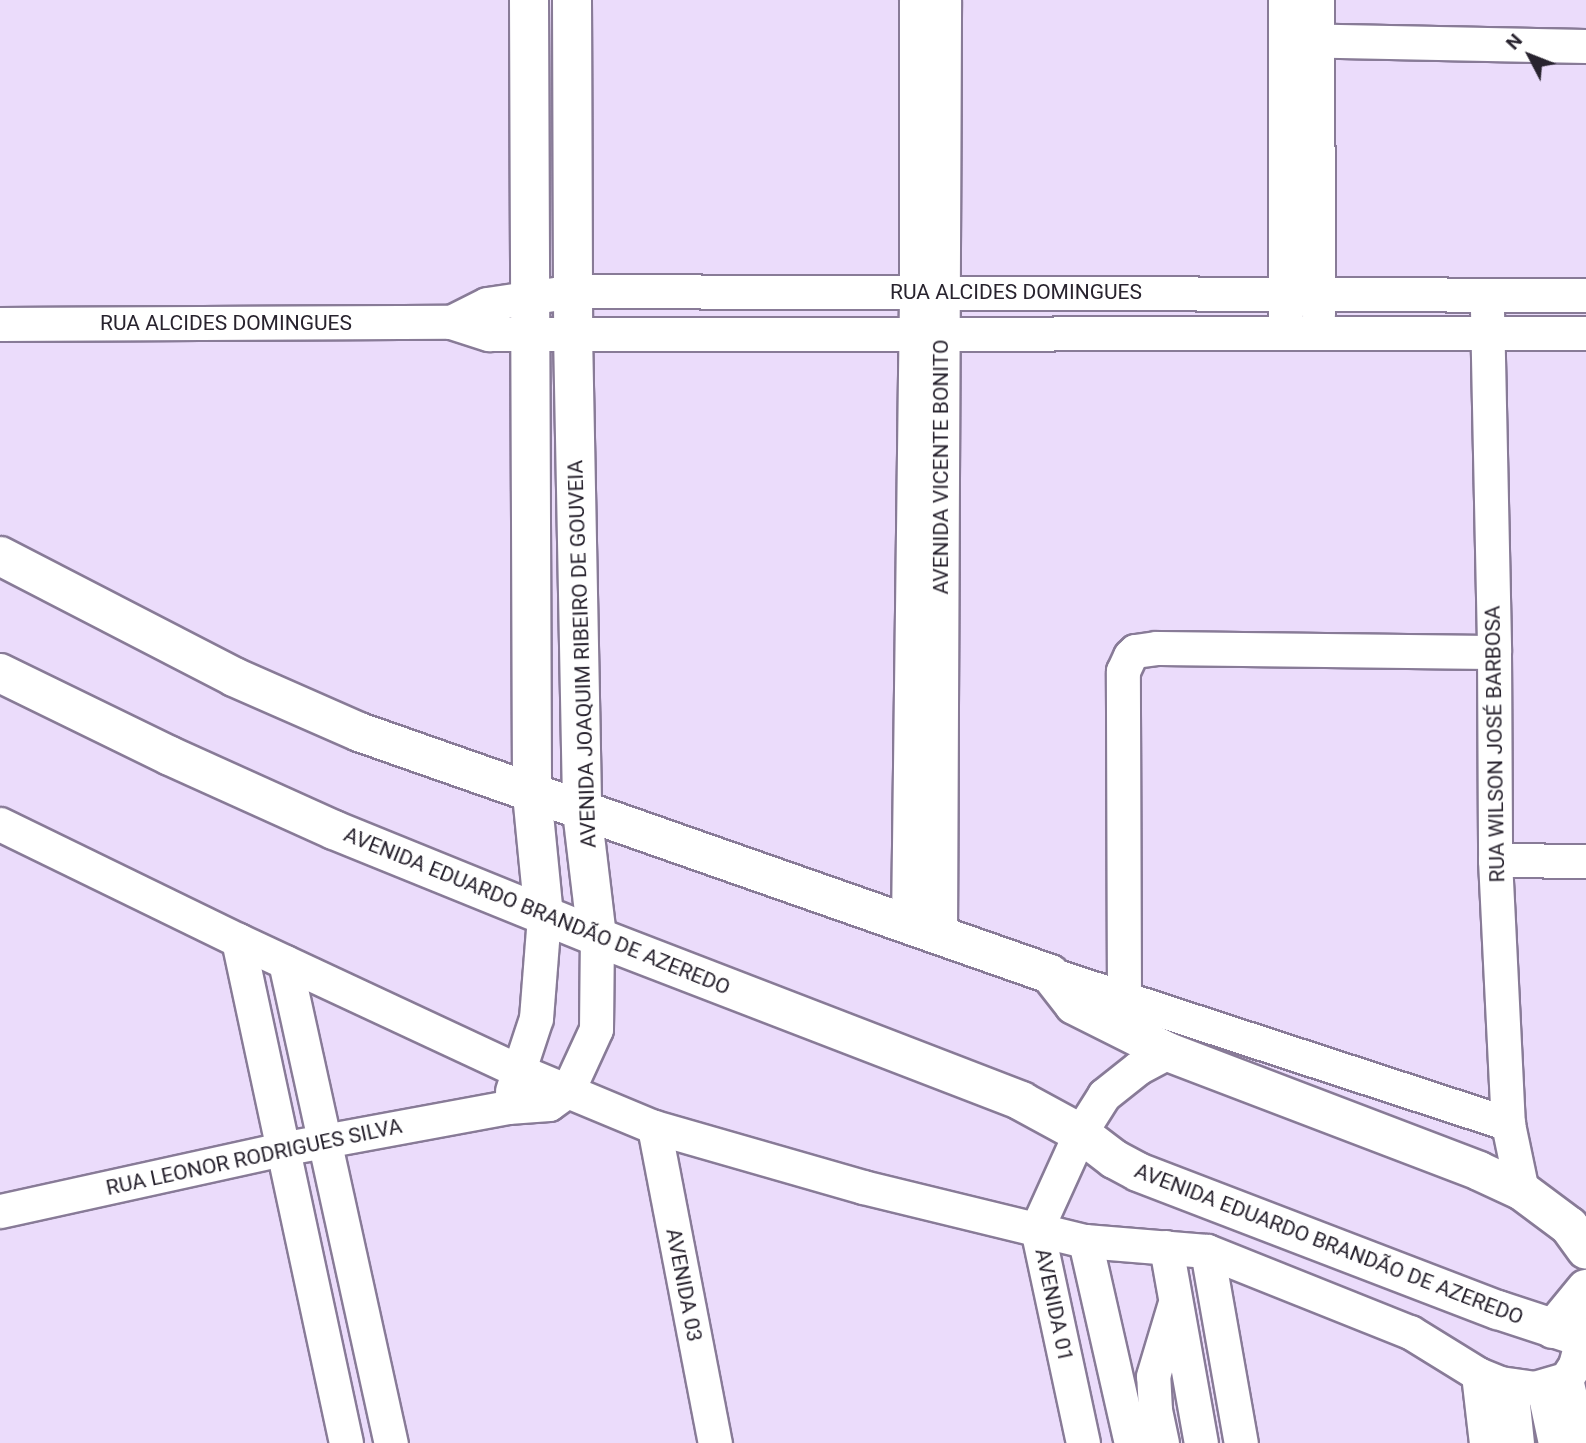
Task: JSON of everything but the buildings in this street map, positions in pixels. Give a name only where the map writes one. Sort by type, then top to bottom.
[{"type":"main road","name":"AVENIDA JOAQUIM RIBEIRO DE GOUVEIA","points":[[529,0],[532,794],[544,916]]},
{"type":"main road","name":"AVENIDA JOAQUIM RIBEIRO DE GOUVEIA","points":[[572,0],[573,333],[582,811],[597,937]]},
{"type":"main road","points":[[0,556],[234,677],[359,732],[1049,974],[1074,1005],[1168,1052],[1479,1171],[1522,1191],[1569,1226],[1586,1249]]},
{"type":"main road","name":"AVENIDA EDUARDO BRANDÃO DE AZEREDO","points":[[0,673],[170,756],[334,830],[597,937],[1021,1101],[1080,1133],[1114,1159],[1138,1172],[1232,1210],[1574,1335]]},
{"type":"main road","points":[[1574,1335],[1586,1289]]},
{"type":"street","name":"AVENIDA VICENTE BONITO","points":[[916,0],[929,292]]},
{"type":"street","name":"AVENIDA VICENTE BONITO","points":[[924,929],[928,332],[944,0]]},
{"type":"street","points":[[1285,0],[1301,40],[1318,293],[1318,331]]},
{"type":"street","points":[[1285,331],[1284,293],[1301,40],[1317,0]]},
{"type":"street","points":[[1301,40],[1586,46]]},
{"type":"street","points":[[759,290],[760,334]]},
{"type":"street","name":"RUA ALCIDES DOMINGUES","points":[[530,315],[574,291],[1586,295]]},
{"type":"street","name":"RUA WILSON JOSÉ BARBOSA","points":[[1486,295],[1494,652],[1495,860],[1508,1124],[1522,1191]]},
{"type":"street","name":"RUA ALCIDES DOMINGUES","points":[[0,324],[451,322],[487,304],[530,315],[573,333],[1586,333]]},
{"type":"street","points":[[1124,997],[1123,671],[1135,651],[1156,648],[1494,652]]},
{"type":"street","points":[[0,824],[238,940],[517,1070],[654,1127],[863,1187],[1085,1241],[1207,1251],[1418,1336],[1478,1374],[1540,1384],[1575,1365],[1574,1335]]},
{"type":"street","points":[[1495,860],[1586,861]]},
{"type":"street","name":"AVENIDA JOAQUIM RIBEIRO DE GOUVEIA","points":[[508,1107],[517,1070],[528,1048],[536,1018],[544,916]]},
{"type":"street","name":"AVENIDA JOAQUIM RIBEIRO DE GOUVEIA","points":[[568,1090],[596,1029],[597,937]]},
{"type":"street","points":[[238,940],[346,1443]]},
{"type":"street","points":[[285,962],[391,1443]]},
{"type":"street","points":[[1049,974],[1508,1124]]},
{"type":"street","points":[[1080,1133],[1104,1095],[1138,1068],[1168,1052]]},
{"type":"street","points":[[508,1107],[549,1104],[568,1090]]},
{"type":"street","name":"RUA LEONOR RODRIGUES SILVA","points":[[0,1211],[281,1149],[508,1107]]},
{"type":"street","name":"AVENIDA 03","points":[[654,1127],[715,1443]]},
{"type":"street","name":"AVENIDA 01","points":[[1080,1133],[1037,1228],[1083,1443]]},
{"type":"street","points":[[1085,1241],[1131,1443]]},
{"type":"street","points":[[1166,1247],[1201,1443]]},
{"type":"street","points":[[1207,1251],[1241,1443]]},
{"type":"street","points":[[1162,1443],[1155,1410],[1153,1376],[1175,1301]]},
{"type":"street","points":[[1478,1374],[1486,1443]]},
{"type":"street","points":[[1517,1443],[1540,1384]]},
{"type":"street","points":[[1540,1384],[1555,1443]]},
{"type":"street","points":[[1540,1384],[1581,1443]]}]
